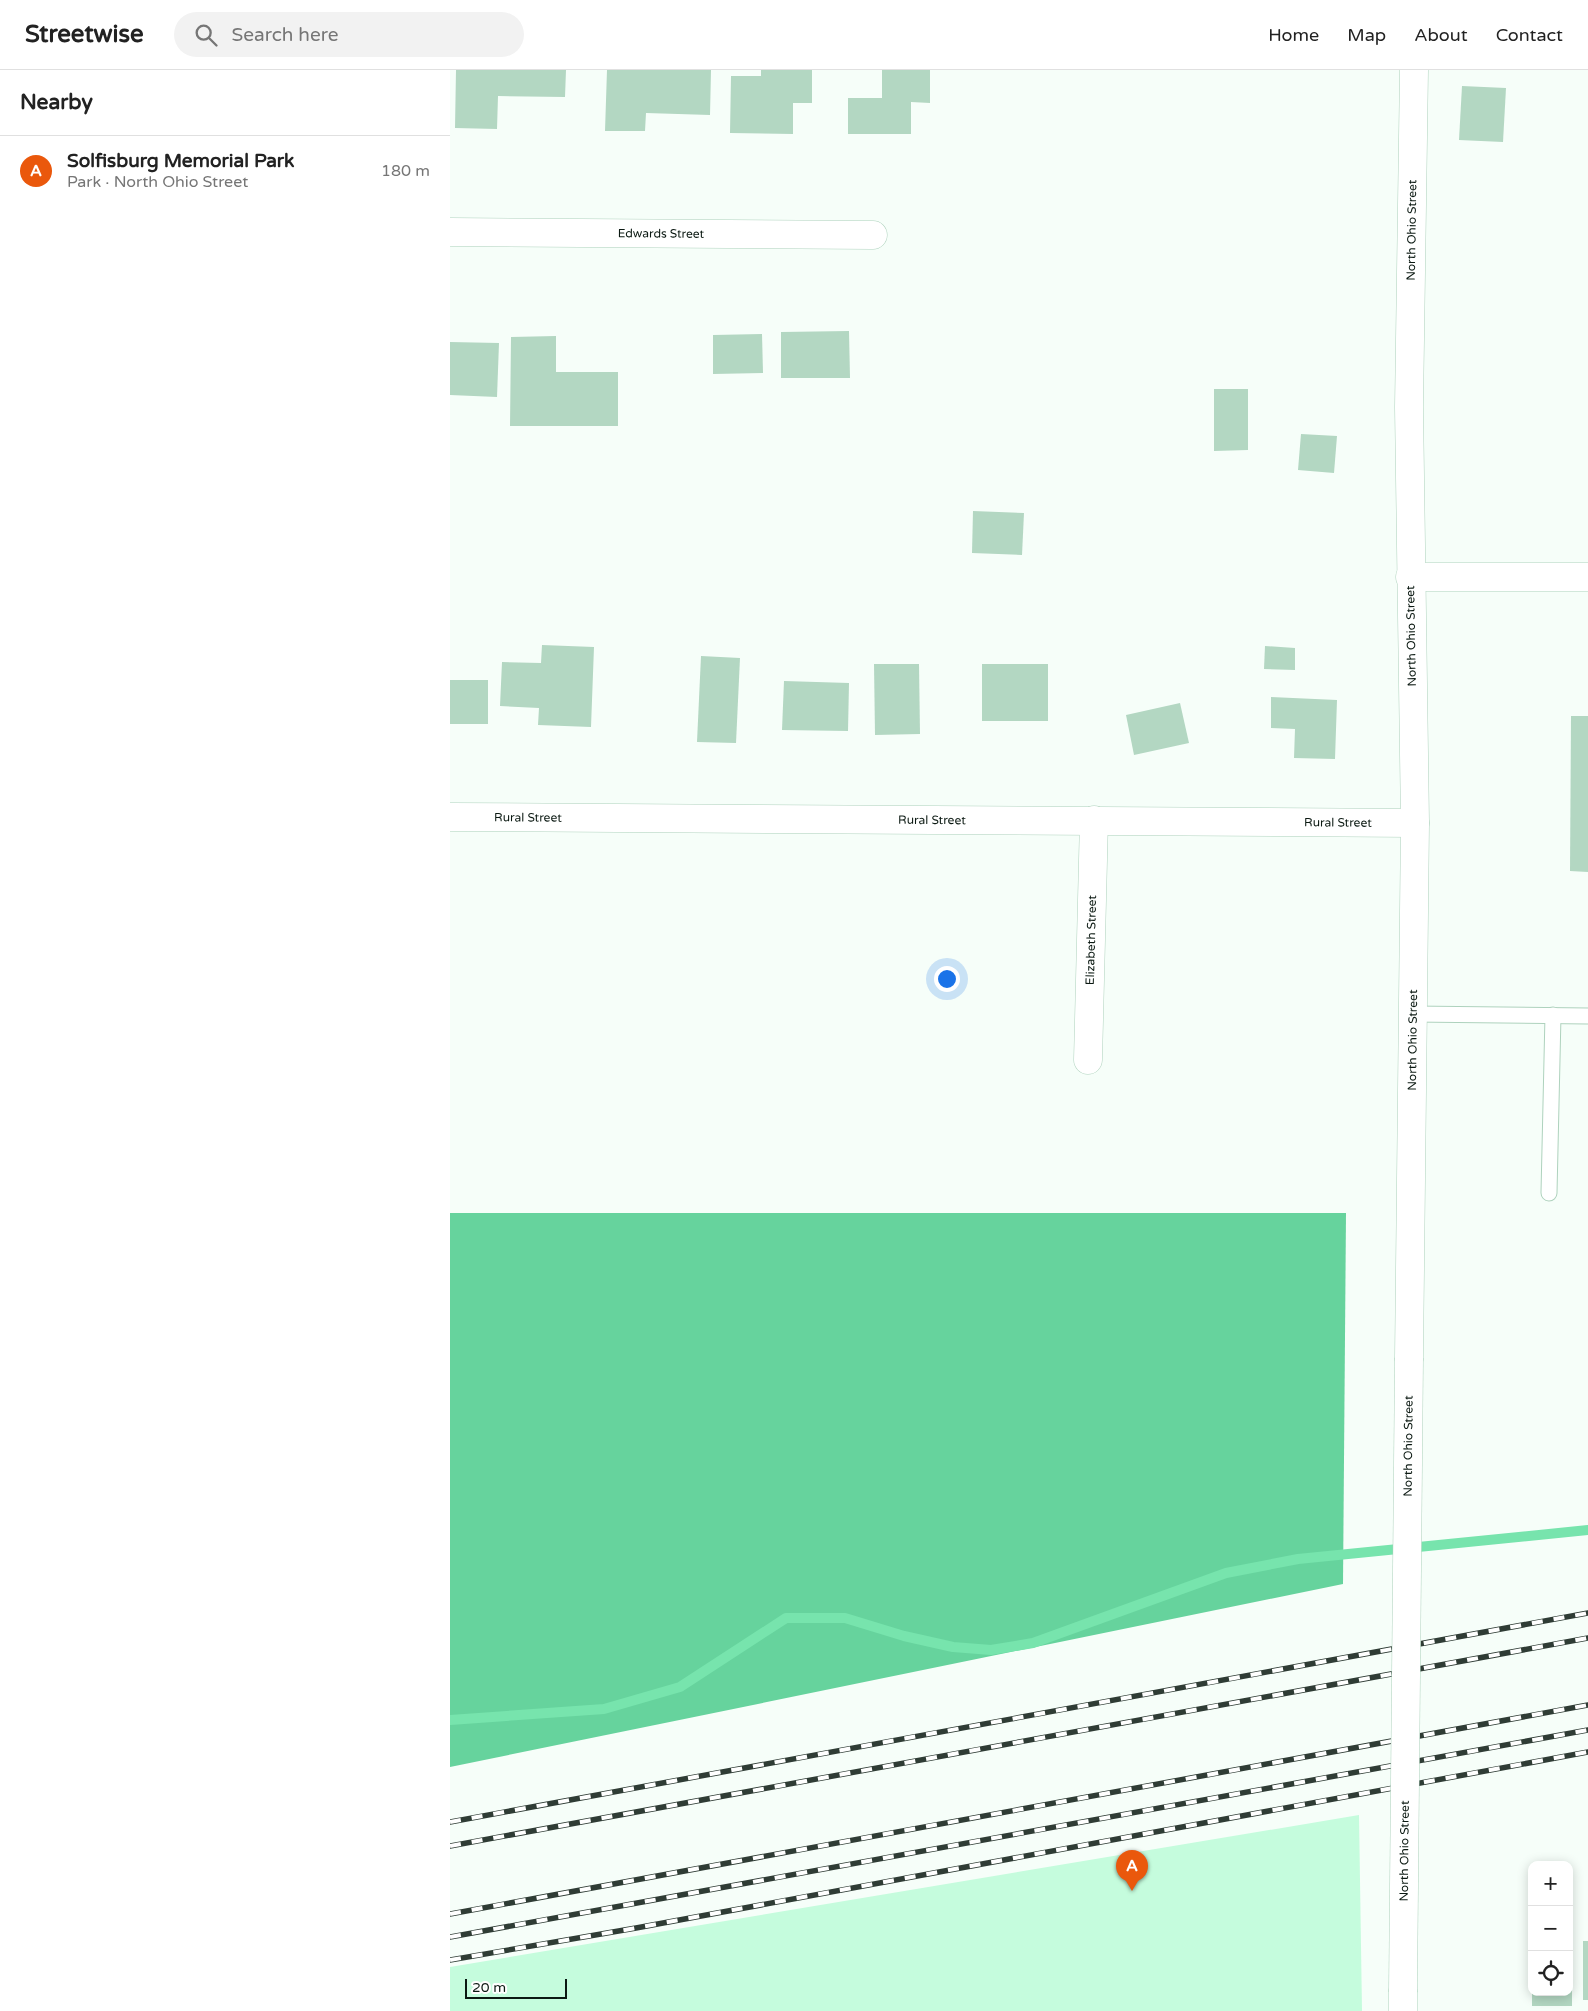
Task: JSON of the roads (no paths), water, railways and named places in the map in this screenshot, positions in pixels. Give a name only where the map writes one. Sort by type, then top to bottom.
[{"type":"street","name":"North Ohio Street","points":[[1403,2001],[1415,822],[1408,407],[1414,70]]},
{"type":"street","name":"Edwards Street","points":[[450,232],[873,235]]},
{"type":"street","points":[[1410,577],[1588,577]]},
{"type":"street","name":"Rural Street","points":[[450,817],[1415,822]]},
{"type":"street","name":"Elizabeth Street","points":[[1088,1060],[1094,820]]},
{"type":"lane","points":[[1412,1014],[1588,1016]]},
{"type":"lane","points":[[1549,1193],[1552,1016]]},
{"type":"waterway","points":[[450,1720],[604,1709],[680,1687],[786,1618],[845,1618],[904,1636],[953,1647],[991,1650],[1033,1643],[1226,1573],[1298,1559],[1588,1530]]},
{"type":"railway","points":[[450,1822],[1588,1613]]},
{"type":"railway","points":[[450,1846],[1588,1638]]},
{"type":"railway","points":[[450,1914],[1588,1705]]},
{"type":"railway","points":[[450,1937],[1588,1730]]},
{"type":"railway","points":[[450,1960],[636,1928],[1588,1752]]},
{"type":"place","name":"Solfisburg Memorial Park","points":[[1132,1891]]}]
